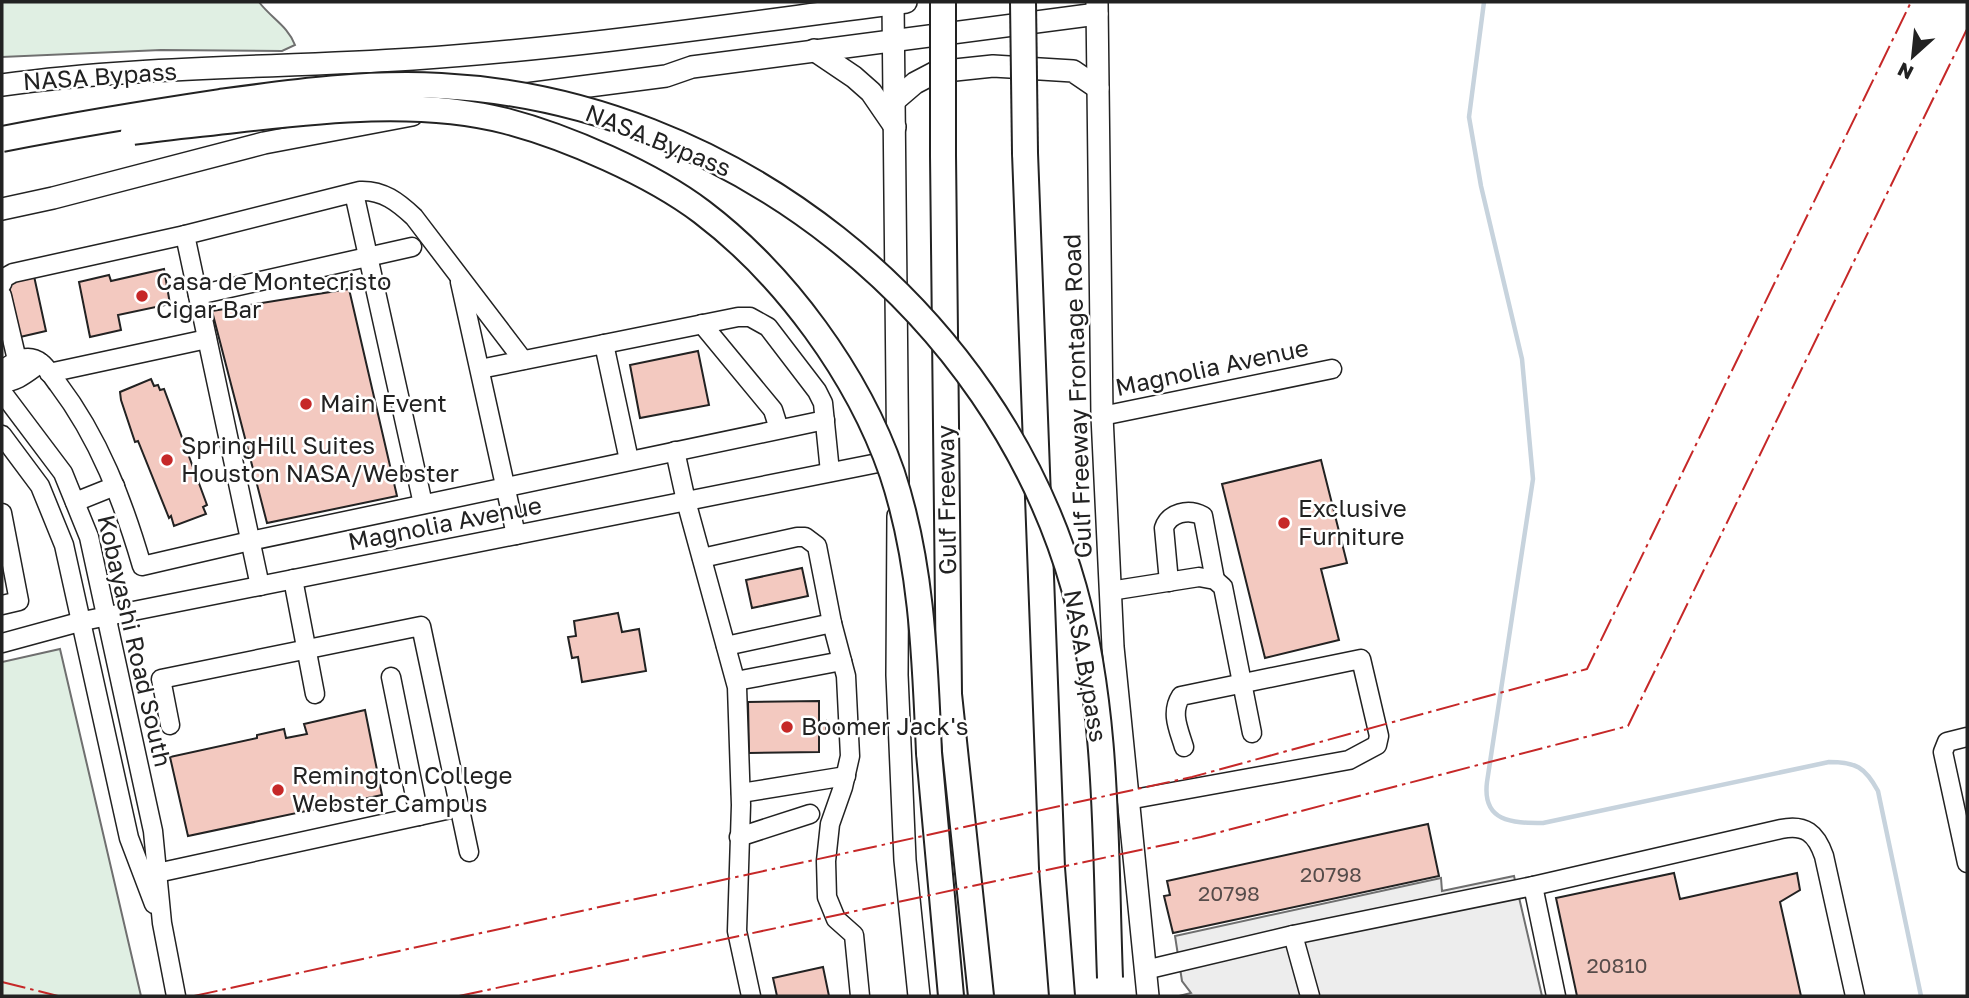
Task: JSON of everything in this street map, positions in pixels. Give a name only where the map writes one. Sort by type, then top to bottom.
[{"type":"highway","name":"Gulf Freeway","points":[[943,2],[949,694],[981,996]]},
{"type":"highway","points":[[1023,2],[1025,153],[1052,868],[1062,996]]},
{"type":"highway","name":"NASA Bypass","points":[[2,139],[314,89],[401,84],[478,89],[570,106],[679,144],[752,180],[824,228],[893,287],[923,318],[960,364],[1005,430],[1026,467],[1061,548],[1085,635],[1098,722],[1111,987]]},
{"type":"highway","name":"NASA Bypass","points":[[2,156],[147,130],[289,114],[385,108],[438,110],[505,121],[591,150],[655,183],[702,212],[754,258],[796,304],[839,362],[869,415],[892,474],[908,534],[919,595],[925,649],[929,753],[951,996]]},
{"type":"main road","name":"NASA Bypass","points":[[2,85],[66,76],[413,59],[524,50],[836,7],[898,2]]},
{"type":"main road","points":[[898,2],[894,40],[897,674],[905,860],[919,996]]},
{"type":"main road","name":"NASA Bypass","points":[[2,209],[264,143],[547,91],[666,76],[692,67],[894,40],[1097,8]]},
{"type":"main road","name":"Gulf Freeway Frontage Road","points":[[1097,8],[1102,416],[1112,647],[1148,996]]},
{"type":"main road","points":[[814,50],[871,92],[895,127]]},
{"type":"main road","points":[[894,102],[915,83],[936,72],[993,66],[1073,71],[1098,88]]},
{"type":"street","points":[[2,284],[4,278],[13,274],[354,193],[374,191],[403,206],[414,217],[523,360]]},
{"type":"street","points":[[354,193],[423,504]]},
{"type":"street","points":[[185,235],[260,586]]},
{"type":"street","points":[[198,295],[412,247]]},
{"type":"street","points":[[459,275],[516,535]]},
{"type":"street","points":[[2,296],[18,360]]},
{"type":"street","points":[[480,369],[738,317],[750,317],[768,327],[817,391],[823,403],[830,472]]},
{"type":"street","points":[[702,324],[773,410],[779,429]]},
{"type":"street","points":[[2,382],[10,382],[45,368],[207,339]]},
{"type":"street","points":[[604,344],[629,460]]},
{"type":"street","points":[[2,370],[18,360],[28,358],[45,368],[76,409],[115,486],[142,566],[506,486],[825,420]]},
{"type":"street","name":"Magnolia Avenue","points":[[1102,416],[1332,369]]},
{"type":"street","name":"Kobayashi Road South","points":[[2,391],[63,473],[89,537],[153,831],[162,923],[176,996]]},
{"type":"street","name":"Kobayashi Road South","points":[[2,435],[40,486],[64,545],[129,838],[162,923]]},
{"type":"street","points":[[675,451],[736,681],[739,702],[741,793],[737,931],[751,996]]},
{"type":"street","name":"Magnolia Avenue","points":[[2,643],[107,616],[898,458]]},
{"type":"street","points":[[75,502],[115,486]]},
{"type":"street","points":[[1169,582],[1164,528],[1172,515],[1195,512],[1203,516],[1215,580]]},
{"type":"street","points":[[2,513],[19,601],[2,605]]},
{"type":"street","points":[[702,558],[797,537],[805,537],[817,546],[832,623],[846,676],[850,757],[830,824],[826,861],[827,897],[836,919],[854,935],[860,996]]},
{"type":"street","points":[[1110,591],[1199,577],[1215,580],[1223,587],[1252,733]]},
{"type":"street","points":[[293,579],[315,694]]},
{"type":"street","points":[[726,646],[832,623]]},
{"type":"street","points":[[170,725],[162,679],[421,626],[469,852]]},
{"type":"street","points":[[1128,800],[1349,760],[1377,745],[1379,736],[1361,659],[1181,696],[1176,703],[1174,714],[1184,747]]},
{"type":"street","points":[[736,681],[842,662]]},
{"type":"street","points":[[391,677],[419,816]]},
{"type":"street","points":[[1967,737],[1947,742],[1943,752],[1967,863]]},
{"type":"street","points":[[741,793],[846,776]]},
{"type":"street","points":[[157,873],[460,807]]},
{"type":"street","points":[[739,837],[810,814]]},
{"type":"street","points":[[1146,970],[1293,935],[1533,886],[1781,828],[1800,827],[1815,836],[1824,856],[1855,996]]},
{"type":"street","points":[[1533,886],[1556,996]]},
{"type":"street","points":[[1293,935],[1310,996]]},
{"type":"green space","points":[[2,2],[259,2],[288,33],[295,45],[282,51],[161,50],[2,57]]},
{"type":"green space","points":[[60,649],[141,996],[2,996],[2,662]]},
{"type":"shaded area","points":[[1514,876],[1542,996],[1179,996],[1191,993],[1182,981],[1175,936],[1441,878],[1442,891]]},
{"type":"building","points":[[164,269],[170,304],[118,315],[121,330],[90,337],[79,282],[109,275],[111,281]]},
{"type":"building","points":[[34,276],[46,331],[20,337],[8,281]]},
{"type":"building","name":"Main Event","points":[[349,289],[397,496],[267,523],[212,311]]},
{"type":"building","points":[[698,351],[709,405],[640,418],[630,365]]},
{"type":"building","name":"SpringHill Suites Houston NASA/Webster","points":[[151,379],[154,386],[158,385],[160,390],[164,389],[207,505],[203,507],[206,514],[174,526],[138,441],[135,442],[121,400],[120,392]]},
{"type":"building","name":"Exclusive Furniture","points":[[1321,460],[1347,563],[1321,569],[1339,640],[1265,658],[1222,484]]},
{"type":"building","points":[[802,568],[808,596],[752,608],[746,580]]},
{"type":"building","points":[[618,613],[622,632],[639,629],[646,671],[582,682],[578,657],[572,658],[568,637],[576,636],[574,621]]},
{"type":"building","name":"Boomer Jack's","points":[[819,701],[819,722],[826,721],[826,733],[819,733],[819,752],[749,753],[748,702]]},
{"type":"building","points":[[365,710],[382,795],[188,836],[170,757],[257,738],[257,735],[284,729],[286,738],[307,734],[304,724]]},
{"type":"building","points":[[1428,824],[1439,876],[1173,933],[1164,896],[1170,895],[1167,881]]},
{"type":"building","points":[[1674,873],[1680,899],[1797,873],[1800,890],[1780,902],[1801,996],[1577,996],[1556,898]]},
{"type":"building","points":[[823,967],[829,996],[777,996],[773,978]]},
{"type":"waterway","points":[[1484,2],[1469,117],[1481,186],[1522,359],[1533,479],[1487,782],[1489,805],[1501,818],[1543,823],[1829,762],[1853,765],[1869,776],[1878,791],[1921,996]]},
{"type":"power","points":[[194,996],[1192,777],[1587,669],[1911,2]]},
{"type":"power","points":[[459,996],[1201,837],[1628,726],[1967,29]]},
{"type":"power","points":[[2,982],[58,996]]},
{"type":"place","name":"Casa de Montecristo Cigar Bar","points":[[142,296]]},
{"type":"place","name":"Main Event","points":[[306,404]]},
{"type":"place","name":"SpringHill Suites Houston NASA/Webster","points":[[167,460]]},
{"type":"place","name":"Exclusive Furniture","points":[[1284,523]]},
{"type":"place","name":"Boomer Jack's","points":[[787,727]]},
{"type":"place","name":"Remington College Webster Campus","points":[[278,790]]}]
